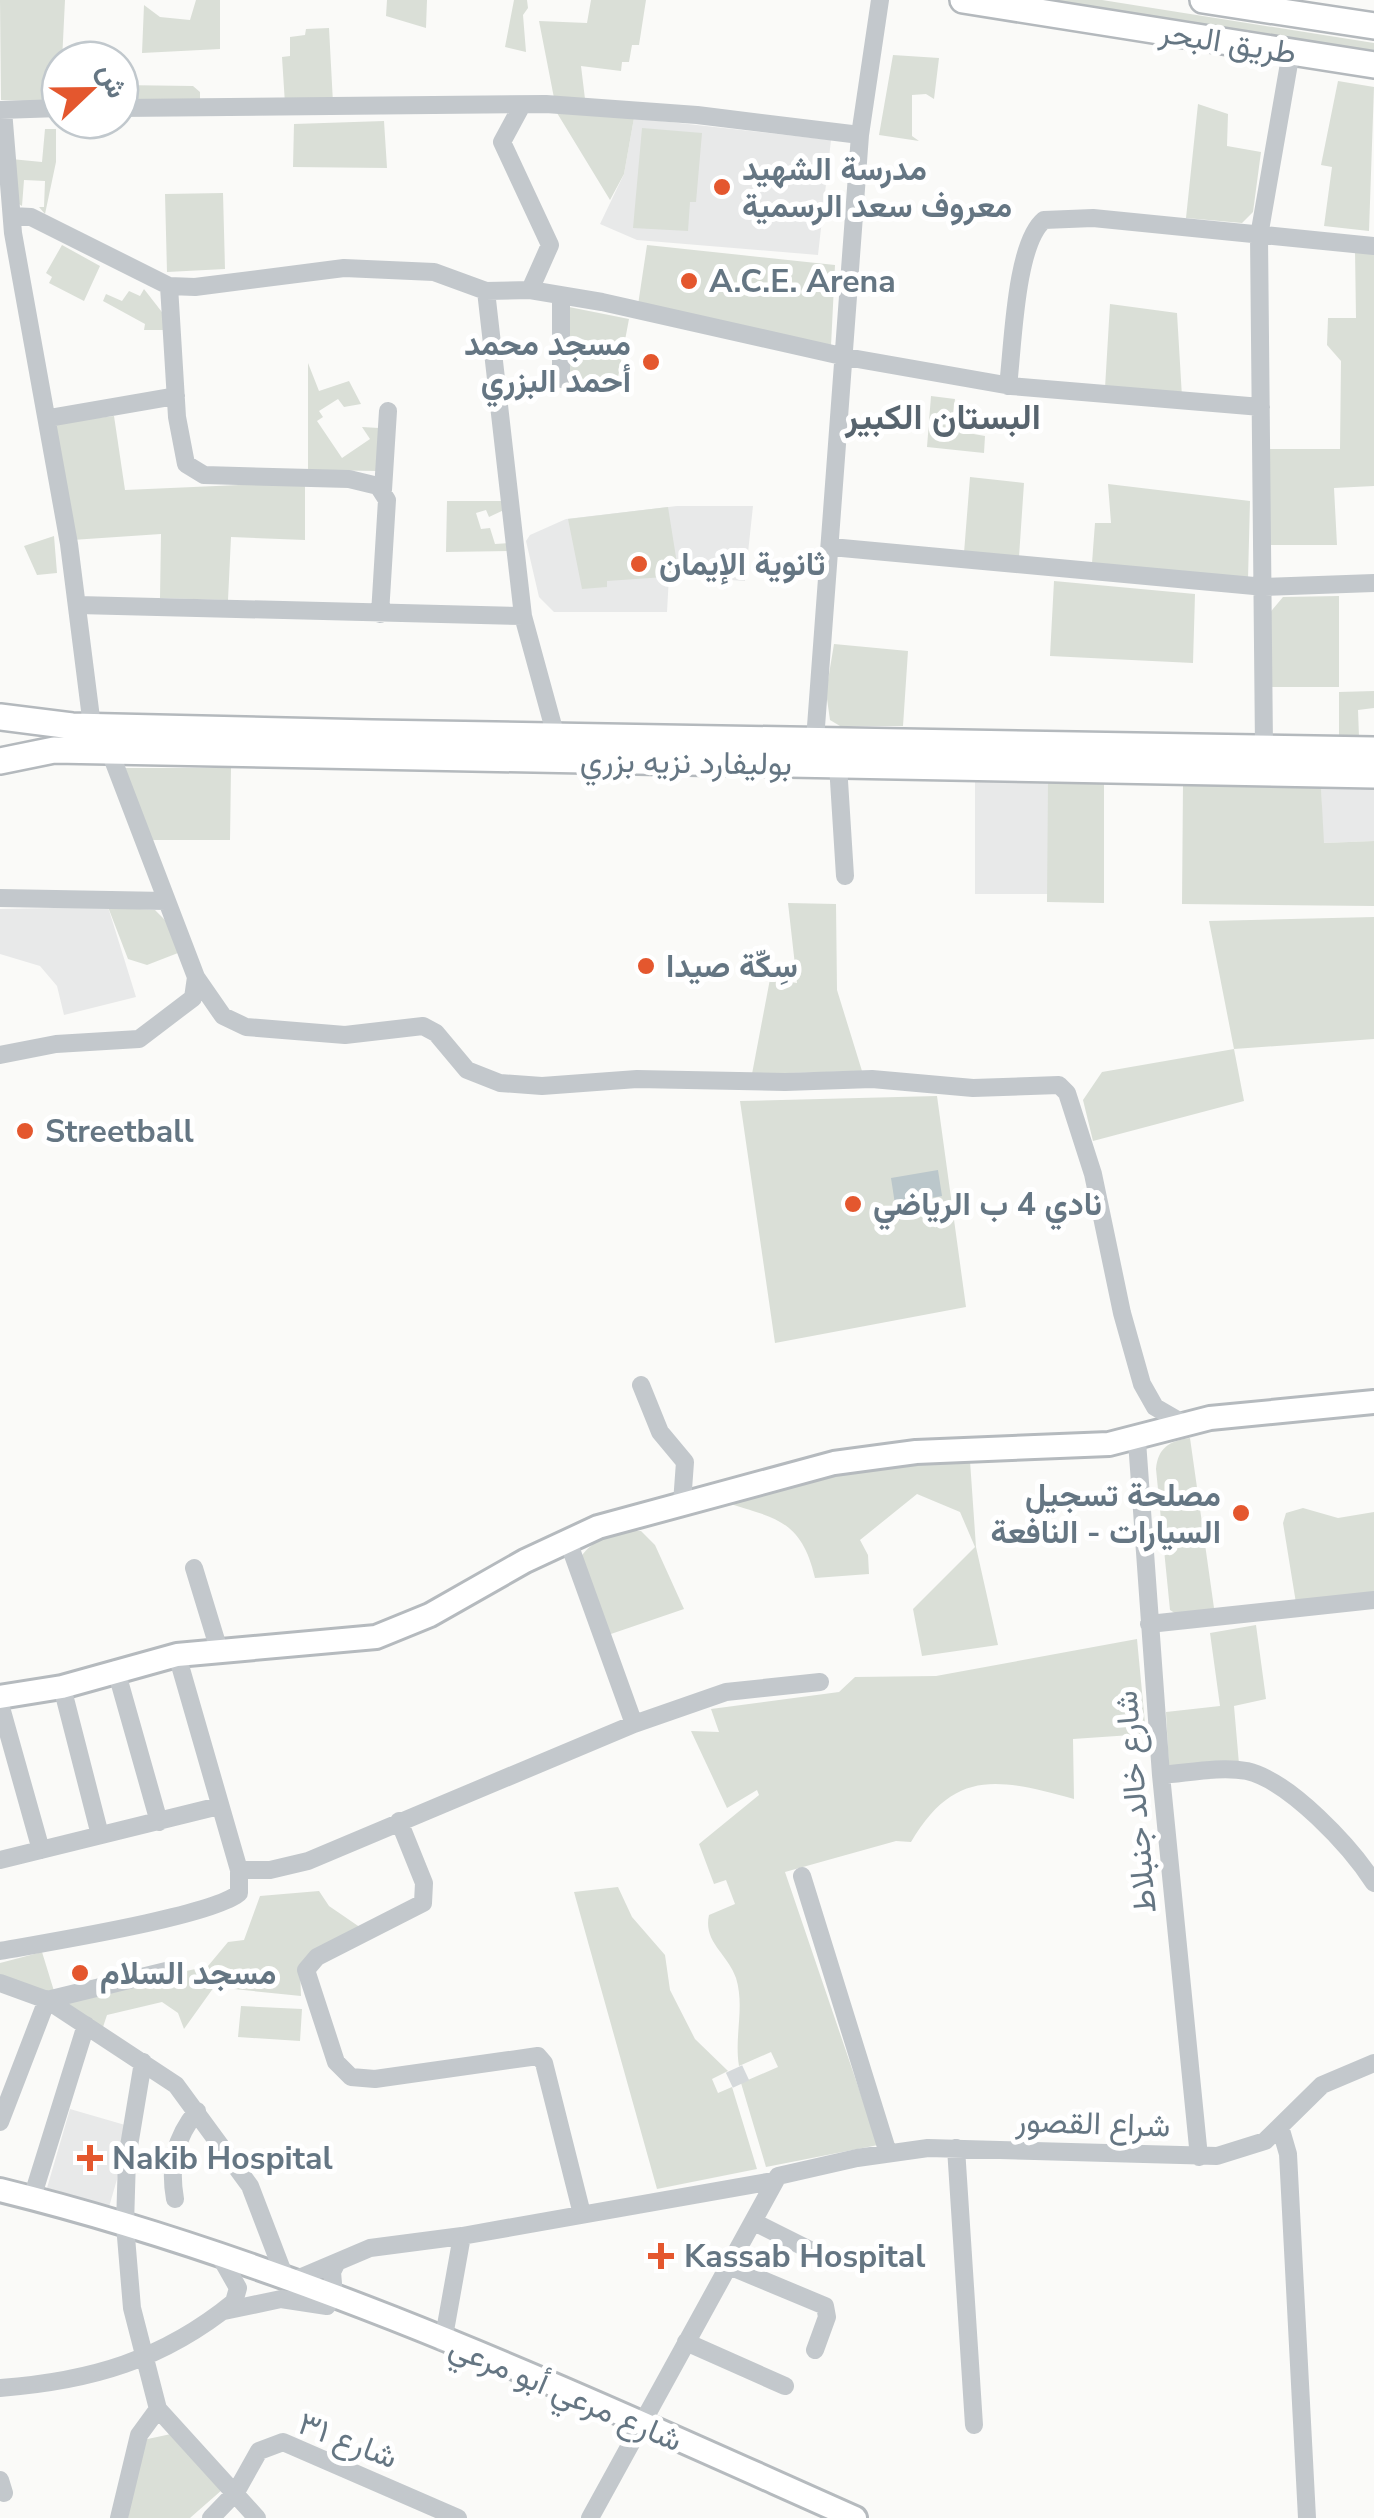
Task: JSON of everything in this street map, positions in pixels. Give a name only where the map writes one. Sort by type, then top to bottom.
[{"type":"highway","name":"طريق البحر","points":[[963,0],[1374,65]]},
{"type":"highway","name":"طريق البحر","points":[[1203,0],[1374,26]]},
{"type":"highway","name":"بوليفارد نزيه بزري","points":[[0,718],[92,726],[1374,750]]},
{"type":"highway","name":"بوليفارد نزيه بزري","points":[[0,761],[38,751],[1374,775]]},
{"type":"main road","points":[[0,1700],[177,1655],[376,1637],[430,1614],[568,1540],[613,1522],[858,1459],[1138,1440],[1238,1414],[1374,1402]]},
{"type":"main road","name":"شارع مرعي أبو مرعي","points":[[0,2190],[125,2225],[221,2258],[277,2267],[854,2518]]},
{"type":"street","points":[[815,740],[860,136],[880,0]]},
{"type":"street","points":[[1264,747],[1266,587],[1259,236],[1291,52]]},
{"type":"street","points":[[522,105],[506,131],[504,149],[550,244],[530,290]]},
{"type":"street","points":[[140,108],[633,108],[860,136]]},
{"type":"street","points":[[40,109],[2,110],[12,216],[34,364],[48,418],[78,605],[92,726]]},
{"type":"street","points":[[12,216],[31,217],[168,286],[344,268],[434,272],[486,291],[530,290],[846,357],[1008,386],[1261,407]]},
{"type":"street","points":[[1008,386],[1024,264],[1033,230],[1044,220],[1081,217],[1374,246]]},
{"type":"street","points":[[168,286],[184,458],[193,473],[349,479],[372,482],[383,490]]},
{"type":"street","points":[[486,291],[524,616],[555,733]]},
{"type":"street","points":[[561,379],[562,296]]},
{"type":"street","points":[[48,418],[176,396]]},
{"type":"street","points":[[380,614],[388,411]]},
{"type":"street","points":[[831,546],[1266,587],[1374,583]]},
{"type":"street","points":[[78,605],[524,616]]},
{"type":"street","points":[[110,752],[196,978],[218,1011],[238,1025],[325,1035],[423,1026],[436,1033],[467,1070],[500,1083],[542,1086],[637,1079],[784,1082],[872,1078],[973,1088],[1059,1086],[1067,1093],[1092,1174],[1122,1313],[1146,1394],[1155,1407],[1186,1425]]},
{"type":"street","points":[[838,765],[845,876]]},
{"type":"street","points":[[0,898],[166,901]]},
{"type":"street","points":[[0,1055],[56,1044],[139,1039],[193,998],[196,978]]},
{"type":"street","points":[[641,1385],[660,1432],[685,1462],[682,1503]]},
{"type":"street","name":"شارع خالد جنبلاط","points":[[1138,1440],[1149,1624],[1199,2157]]},
{"type":"street","points":[[568,1540],[634,1724]]},
{"type":"street","points":[[194,1568],[219,1650]]},
{"type":"street","points":[[1149,1624],[1374,1600]]},
{"type":"street","points":[[0,1950],[228,1901],[239,1893],[238,1870],[177,1655]]},
{"type":"street","points":[[116,1670],[159,1822]]},
{"type":"street","points":[[238,1870],[297,1865],[634,1724],[726,1692],[820,1682]]},
{"type":"street","points":[[62,1687],[100,1835]]},
{"type":"street","points":[[0,1700],[41,1850]]},
{"type":"street","points":[[1162,1775],[1234,1770],[1264,1778],[1342,1843],[1374,1883]]},
{"type":"street","points":[[0,1860],[220,1806]]},
{"type":"street","points":[[398,1822],[424,1883],[423,1904],[317,1957],[306,1970],[336,2062],[350,2077],[374,2080],[538,2056],[544,2063],[582,2214]]},
{"type":"street","points":[[802,1876],[888,2154]]},
{"type":"street","points":[[47,2000],[166,1971]]},
{"type":"street","points":[[0,1983],[47,2000],[169,2079],[197,2111],[250,2186],[268,2228],[277,2267]]},
{"type":"street","points":[[0,2122],[47,2000]]},
{"type":"street","points":[[32,2198],[86,2025]]},
{"type":"street","points":[[143,2062],[127,2158],[125,2225],[132,2308],[158,2409],[257,2518]]},
{"type":"street","name":"شراع القصور","points":[[277,2267],[337,2262],[370,2248],[462,2236],[745,2186],[888,2154],[956,2148],[1199,2157],[1238,2151],[1281,2130],[1322,2084],[1374,2063]]},
{"type":"street","points":[[175,2198],[171,2172],[177,2143],[197,2111]]},
{"type":"street","points":[[1281,2130],[1288,2154],[1307,2518]]},
{"type":"street","points":[[956,2148],[974,2425]]},
{"type":"street","points":[[590,2518],[777,2178]]},
{"type":"street","points":[[754,2222],[830,2260]]},
{"type":"street","points":[[443,2342],[462,2236]]},
{"type":"street","points":[[0,2388],[46,2385],[146,2360],[224,2310],[237,2297],[238,2288],[221,2258]]},
{"type":"street","points":[[224,2310],[281,2299],[327,2306],[334,2295],[331,2275],[337,2262]]},
{"type":"street","points":[[730,2266],[825,2306],[827,2318],[815,2350]]},
{"type":"street","points":[[686,2342],[784,2386]]},
{"type":"street","points":[[118,2518],[139,2436],[158,2409]]},
{"type":"street","name":"شارع ٣١","points":[[211,2518],[236,2492],[259,2451],[283,2442],[458,2518]]},
{"type":"shaded area","points":[[0,0],[65,0],[63,40],[40,40],[40,101],[1,100]]},
{"type":"shaded area","points":[[196,0],[220,0],[220,49],[142,53],[144,5],[160,17],[190,20]]},
{"type":"shaded area","points":[[387,0],[427,0],[426,28],[386,16]]},
{"type":"shaded area","points":[[514,0],[527,0],[528,8],[523,15],[526,52],[505,47]]},
{"type":"shaded area","points":[[591,0],[646,0],[639,45],[632,45],[629,62],[622,62],[621,71],[581,66],[585,99],[554,98],[539,21],[587,23]]},
{"type":"shaded area","points":[[1032,0],[1102,0],[1374,43],[1374,54]]},
{"type":"shaded area","points":[[329,28],[333,103],[285,104],[282,57],[290,56],[290,37],[305,35],[306,29]]},
{"type":"shaded area","points":[[893,55],[939,58],[934,99],[926,94],[912,95],[912,136],[919,141],[879,135]]},
{"type":"shaded area","points":[[1338,81],[1374,87],[1369,231],[1324,226],[1332,167],[1321,165]]},
{"type":"shaded area","points":[[140,85],[193,86],[200,92],[200,100],[140,103]]},
{"type":"shaded area","points":[[1198,104],[1228,114],[1227,146],[1261,152],[1253,212],[1242,223],[1186,218]]},
{"type":"shaded area","points":[[554,108],[634,118],[624,174],[610,200]]},
{"type":"shaded area","name":"مدرسة الشهيد معروف سعد الرسمية","points":[[634,118],[831,140],[818,255],[637,240],[600,224],[624,174]]},
{"type":"shaded area","points":[[384,121],[387,168],[293,167],[294,124]]},
{"type":"shaded area","points":[[642,128],[702,133],[696,202],[690,202],[688,231],[633,228]]},
{"type":"shaded area","points":[[44,140],[56,140],[56,162],[45,214],[39,207],[44,207],[45,181],[24,180],[22,206],[11,199],[11,159],[42,162]]},
{"type":"shaded area","points":[[223,193],[225,269],[167,272],[165,194]]},
{"type":"shaded area","points":[[62,245],[100,266],[84,301],[49,283],[52,277],[46,273]]},
{"type":"shaded area","points":[[647,245],[835,265],[831,346],[638,305]]},
{"type":"shaded area","points":[[1355,250],[1374,252],[1374,486],[1334,488],[1337,545],[1270,545],[1268,449],[1340,449],[1341,361],[1327,345],[1328,318],[1356,318]]},
{"type":"shaded area","points":[[144,289],[165,316],[163,330],[144,330],[145,324],[103,301],[106,294],[122,301],[129,291],[140,296]]},
{"type":"shaded area","points":[[1110,304],[1177,313],[1182,397],[1105,388]]},
{"type":"shaded area","points":[[569,307],[629,319],[616,388],[569,387]]},
{"type":"shaded area","points":[[308,363],[319,391],[349,381],[361,404],[344,407],[338,399],[319,411],[323,417],[317,421],[342,458],[370,439],[362,427],[379,428],[378,471],[308,470]]},
{"type":"shaded area","points":[[931,396],[955,399],[951,430],[985,436],[984,453],[927,447]]},
{"type":"shaded area","points":[[114,416],[125,490],[305,482],[305,540],[231,537],[228,600],[160,598],[161,534],[72,540],[53,423]]},
{"type":"shaded area","points":[[970,477],[1024,483],[1019,557],[964,553]]},
{"type":"shaded area","points":[[1108,484],[1250,501],[1248,579],[1092,563],[1095,523],[1111,523]]},
{"type":"shaded area","points":[[447,501],[505,501],[506,509],[489,517],[486,510],[476,513],[481,529],[490,528],[495,544],[510,543],[510,551],[446,552]]},
{"type":"shaded area","name":"ثانوية الإيمان","points":[[677,506],[753,506],[745,581],[669,576],[667,612],[554,612],[539,597],[526,541],[530,535],[566,519]]},
{"type":"shaded area","points":[[668,507],[679,576],[607,581],[607,587],[582,589],[568,519]]},
{"type":"shaded area","points":[[54,536],[57,573],[37,575],[24,546]]},
{"type":"shaded area","points":[[1054,581],[1195,594],[1193,663],[1050,656]]},
{"type":"shaded area","points":[[1339,596],[1339,687],[1272,687],[1268,615],[1283,597]]},
{"type":"shaded area","points":[[834,644],[908,651],[903,726],[840,726],[830,720],[826,692]]},
{"type":"shaded area","points":[[1374,691],[1374,708],[1358,710],[1359,737],[1339,736],[1339,692]]},
{"type":"shaded area","points":[[120,768],[231,768],[230,840],[147,840]]},
{"type":"shaded area","points":[[975,782],[1048,782],[1048,894],[975,894]]},
{"type":"shaded area","points":[[1048,782],[1104,783],[1104,903],[1047,902]]},
{"type":"shaded area","points":[[1183,784],[1321,787],[1324,843],[1374,841],[1374,906],[1182,904]]},
{"type":"shaded area","points":[[1374,785],[1374,841],[1323,843],[1321,787]]},
{"type":"shaded area","points":[[788,903],[836,904],[837,990],[862,1071],[752,1074],[770,979],[797,983]]},
{"type":"shaded area","points":[[108,907],[136,997],[64,1015],[57,986],[40,966],[0,954],[0,909]]},
{"type":"shaded area","points":[[108,907],[155,910],[166,921],[178,953],[147,965],[128,959]]},
{"type":"shaded area","points":[[1374,917],[1374,1039],[1234,1049],[1209,921]]},
{"type":"shaded area","points":[[1234,1049],[1244,1101],[1093,1141],[1083,1100],[1102,1072]]},
{"type":"shaded area","name":"نادي 4 ب الرياضي","points":[[937,1096],[966,1307],[775,1343],[740,1101]]},
{"type":"shaded area","points":[[938,1170],[942,1196],[895,1204],[891,1178]]},
{"type":"shaded area","points":[[1190,1438],[1215,1615],[1181,1617],[1170,1610],[1156,1469],[1166,1447]]},
{"type":"shaded area","points":[[946,1459],[970,1461],[976,1547],[998,1645],[922,1656],[913,1609],[975,1547],[960,1512],[917,1494],[860,1540],[868,1555],[869,1574],[815,1578],[802,1543],[793,1531],[769,1517],[721,1501],[883,1466]]},
{"type":"shaded area","points":[[1303,1508],[1338,1518],[1374,1512],[1374,1595],[1296,1603],[1283,1523],[1286,1513]]},
{"type":"shaded area","points":[[641,1531],[655,1545],[684,1609],[608,1635],[581,1557],[607,1536]]},
{"type":"shaded area","points":[[1256,1625],[1266,1699],[1234,1706],[1239,1764],[1169,1769],[1166,1712],[1220,1706],[1210,1633]]},
{"type":"shaded area","points":[[1137,1639],[1146,1734],[1073,1739],[1074,1799],[1024,1787],[981,1785],[962,1790],[945,1801],[911,1842],[896,1841],[785,1872],[878,2145],[766,2167],[741,2083],[778,2067],[771,2052],[739,2066],[739,1989],[708,1924],[709,1915],[735,1904],[726,1880],[714,1884],[699,1844],[759,1795],[757,1790],[727,1808],[691,1731],[719,1732],[711,1709],[839,1692],[855,1677],[936,1676]]},
{"type":"shaded area","points":[[618,1887],[632,1917],[665,1955],[670,1990],[695,2039],[728,2071],[712,2079],[718,2093],[732,2087],[757,2169],[657,2189],[574,1892]]},
{"type":"shaded area","points":[[319,1891],[329,1906],[364,1930],[300,1971],[301,1996],[214,1987],[184,2029],[178,2013],[162,2002],[107,2015],[103,2027],[64,2006],[66,1999],[208,1966],[228,1942],[244,1940],[260,1896]]},
{"type":"shaded area","points":[[42,1952],[54,1991],[49,1994],[0,1981],[0,1963]]},
{"type":"shaded area","points":[[241,2006],[302,2009],[300,2041],[238,2037]]},
{"type":"shaded area","name":"Nakib Hospital","points":[[70,2109],[132,2127],[109,2207],[47,2188]]},
{"type":"shaded area","points":[[171,2434],[223,2489],[190,2518],[128,2518],[143,2440]]},
{"type":"tunnel","points":[[734,2069],[741,2084]]},
{"type":"place","name":"مدرسة الشهيد معروف سعد الرسمية","points":[[722,187]]},
{"type":"place","name":"A.C.E. Arena","points":[[689,281]]},
{"type":"place","name":"مسجد محمد أحمد البزري","points":[[651,362]]},
{"type":"place","name":"ثانوية الإيمان","points":[[639,564]]},
{"type":"place","name":"سِكّة صيدا","points":[[646,966]]},
{"type":"place","name":"Streetball","points":[[25,1131]]},
{"type":"place","name":"نادي 4 ب الرياضي","points":[[853,1204]]},
{"type":"place","name":"مصلحة تسجيل السيارات - النافعة","points":[[1241,1513]]},
{"type":"place","name":"مسجد السلام","points":[[80,1973]]},
{"type":"place","name":"Nakib Hospital","points":[[90,2158]]},
{"type":"place","name":"Kassab Hospital","points":[[661,2256]]},
{"type":"district","name":"البستان الكبير","points":[[943,417]]}]
